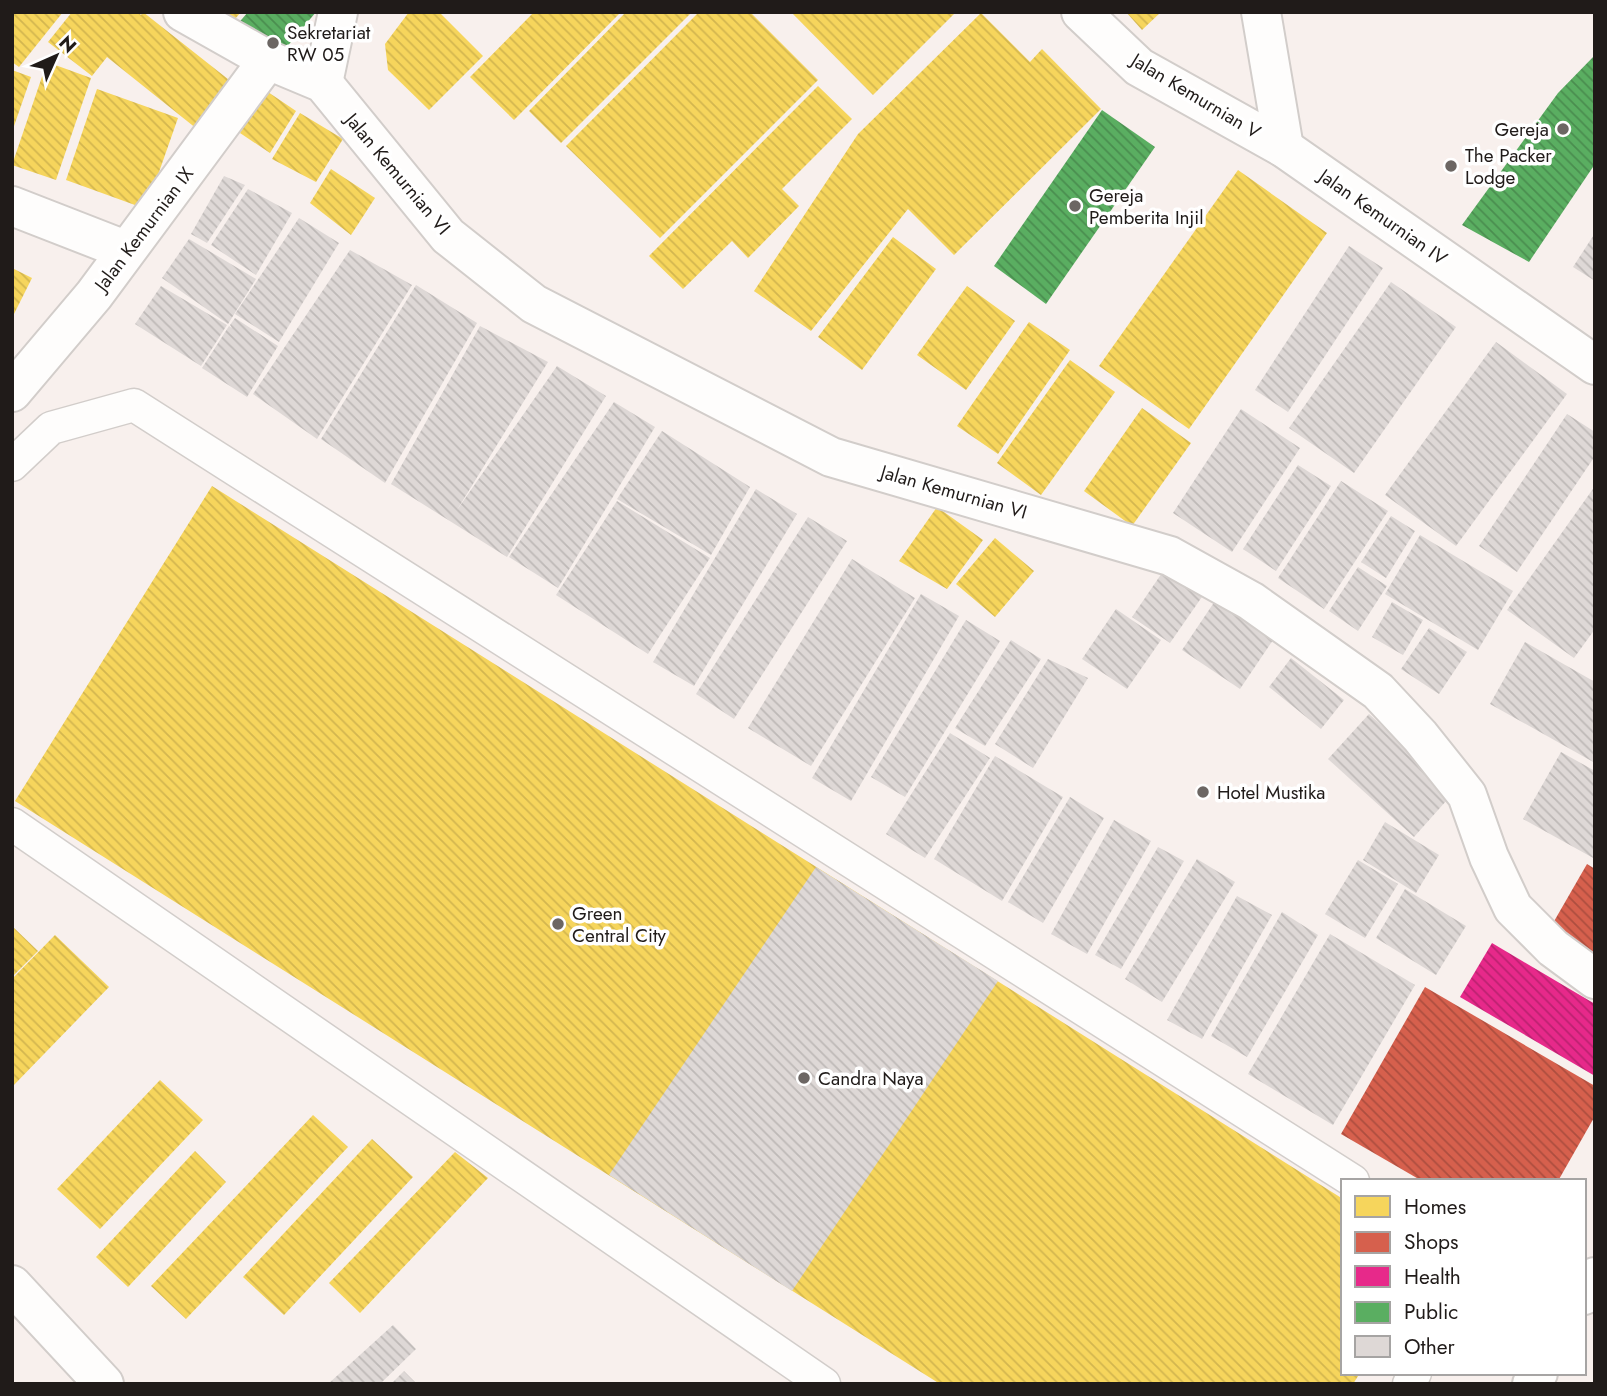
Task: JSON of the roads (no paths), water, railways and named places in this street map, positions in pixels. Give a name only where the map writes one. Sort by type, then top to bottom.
[{"type":"street","points":[[183,12],[268,60],[323,83],[338,12]]},
{"type":"street","name":"Jalan Kemurnian V","points":[[1081,12],[1139,67],[1284,148]]},
{"type":"street","points":[[1261,12],[1284,148]]},
{"type":"street","name":"Jalan Kemurnian IX","points":[[12,392],[48,354],[268,60]]},
{"type":"street","name":"Jalan Kemurnian VI","points":[[323,83],[448,236],[534,303],[831,457],[1170,556],[1262,608],[1378,691],[1420,736],[1467,795],[1489,857],[1513,908],[1553,948],[1595,979]]},
{"type":"street","name":"Jalan Kemurnian IV","points":[[1284,148],[1595,365]]},
{"type":"street","points":[[12,206],[125,250]]},
{"type":"street","points":[[12,1284],[104,1384]]},
{"type":"lane","points":[[12,465],[51,428],[134,405],[1350,1179]]},
{"type":"lane","points":[[12,824],[824,1384]]},
{"type":"place","name":"Sekretariat RW 05","points":[[273,43]]},
{"type":"place","name":"Gereja","points":[[1563,129]]},
{"type":"place","name":"The Packer Lodge","points":[[1451,166]]},
{"type":"place","name":"Gereja Pemberita Injil","points":[[1075,206]]},
{"type":"place","name":"Hotel Mustika","points":[[1203,792]]},
{"type":"place","name":"Green Central City","points":[[558,924]]},
{"type":"place","name":"Candra Naya","points":[[804,1078]]}]
